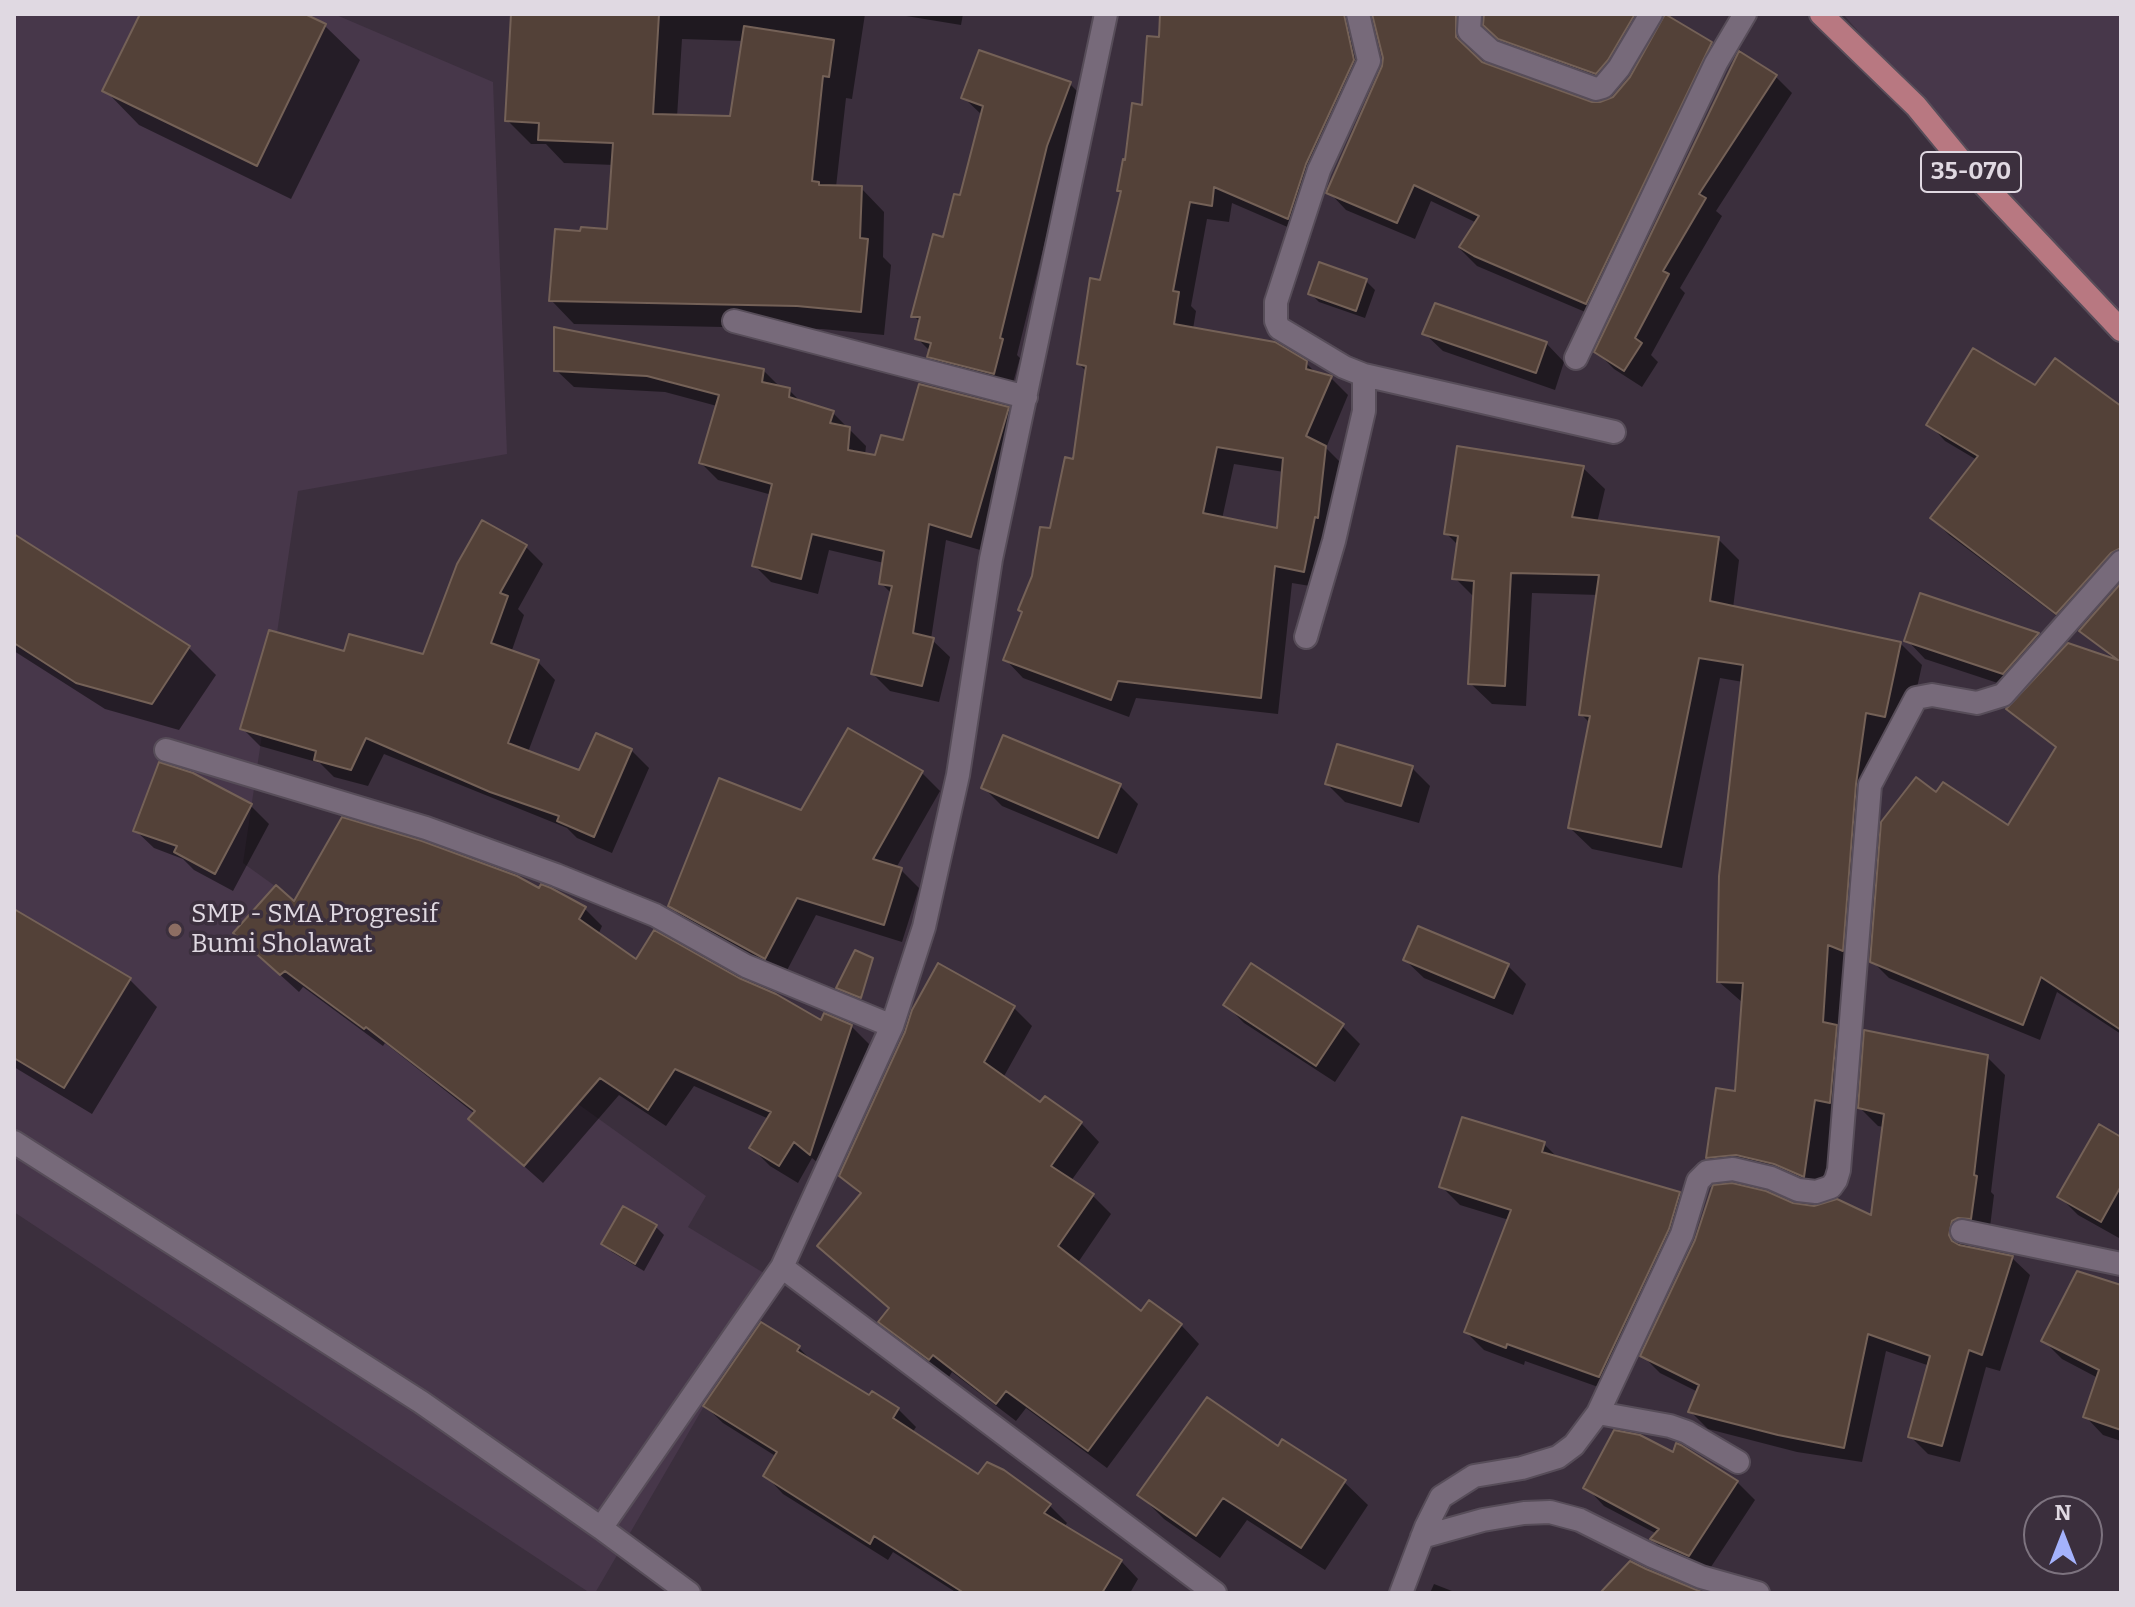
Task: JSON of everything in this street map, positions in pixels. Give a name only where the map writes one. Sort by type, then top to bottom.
[{"type":"main road","name":"35-070","points":[[1821,14],[1916,106],[1958,157],[2121,330]]},
{"type":"street","points":[[601,1528],[782,1267],[892,1026],[924,927],[958,775],[991,559],[1106,14]]},
{"type":"street","points":[[1358,14],[1369,61],[1319,170],[1276,302],[1279,328],[1344,367],[1364,375],[1614,432]]},
{"type":"street","points":[[1470,14],[1469,31],[1491,51],[1596,89],[1603,87],[1619,68],[1651,14]]},
{"type":"street","points":[[1576,358],[1716,63],[1745,14]]},
{"type":"street","points":[[734,321],[1026,397]]},
{"type":"street","points":[[1306,637],[1334,541],[1364,411],[1364,375]]},
{"type":"street","points":[[1401,1593],[1441,1497],[1474,1476],[1522,1468],[1558,1457],[1574,1445],[1598,1413],[1682,1234],[1698,1181],[1707,1172],[1733,1169],[1807,1191],[1824,1190],[1836,1180],[1842,1139],[1870,785],[1916,698],[1932,695],[1977,703],[2003,695],[2121,562]]},
{"type":"street","points":[[166,750],[426,828],[556,875],[655,915],[746,966],[892,1026]]},
{"type":"street","points":[[14,1142],[421,1402],[689,1593]]},
{"type":"street","points":[[1962,1231],[2121,1264]]},
{"type":"street","points":[[782,1267],[1204,1590]]},
{"type":"street","points":[[1598,1413],[1670,1426],[1687,1432],[1738,1462]]},
{"type":"street","points":[[1424,1532],[1524,1513],[1550,1512],[1580,1520],[1701,1577],[1748,1591]]},
{"type":"shaded area","points":[[14,14],[334,14],[493,82],[507,454],[298,491],[243,863],[706,1196],[688,1227],[777,1281],[595,1593],[590,1593],[14,1212]]},
{"type":"shaded area","points":[[1843,14],[2121,14],[2121,332]]},
{"type":"building","points":[[140,14],[305,14],[326,24],[257,166],[102,91]]},
{"type":"building","points":[[511,14],[659,14],[653,114],[730,116],[744,26],[834,40],[829,77],[823,76],[812,181],[819,182],[819,185],[862,186],[860,238],[868,239],[861,312],[797,306],[549,301],[555,229],[607,229],[613,143],[538,140],[539,123],[505,121]]},
{"type":"building","points":[[1160,14],[1344,14],[1354,60],[1306,164],[1288,219],[1214,187],[1212,206],[1190,202],[1173,291],[1179,292],[1174,324],[1275,342],[1307,361],[1306,369],[1332,376],[1306,436],[1326,446],[1318,518],[1315,517],[1304,572],[1275,566],[1261,698],[1118,681],[1111,700],[1003,660],[1022,612],[1018,610],[1032,576],[1040,527],[1050,528],[1065,457],[1073,459],[1086,366],[1077,364],[1090,278],[1100,280],[1121,191],[1117,191],[1125,160],[1132,103],[1142,105],[1147,36],[1159,37]],"holes":[[[1217,447],[1283,458],[1277,528],[1203,513]]]},
{"type":"building","points":[[1372,14],[1456,14],[1456,37],[1482,62],[1592,102],[1613,97],[1630,77],[1665,14],[1712,42],[1586,304],[1459,247],[1479,216],[1414,185],[1397,223],[1326,193],[1382,66],[1383,58]]},
{"type":"building","points":[[1484,14],[1635,14],[1608,60],[1596,74],[1498,39],[1483,25]]},
{"type":"building","points":[[979,50],[1071,82],[1047,146],[994,374],[927,357],[931,343],[915,339],[920,317],[911,317],[933,234],[943,237],[954,194],[960,195],[983,106],[961,98]]},
{"type":"building","points":[[1739,51],[1777,75],[1699,194],[1706,198],[1663,271],[1669,274],[1635,338],[1642,343],[1624,371],[1594,352]]},
{"type":"building","points":[[1319,262],[1367,279],[1356,311],[1308,294]]},
{"type":"building","points":[[1435,303],[1547,342],[1536,373],[1422,334]]},
{"type":"building","points":[[554,327],[764,369],[762,382],[790,388],[789,397],[834,411],[830,423],[850,427],[848,450],[875,455],[881,435],[903,440],[919,384],[1009,407],[971,537],[929,524],[913,633],[934,638],[922,686],[871,674],[892,586],[879,584],[884,551],[812,534],[801,579],[752,566],[772,484],[699,463],[719,395],[647,376],[554,371]]},
{"type":"building","points":[[1973,348],[2035,385],[2055,358],[2121,406],[2121,548],[2111,553],[2056,614],[1930,518],[1978,456],[1926,425]]},
{"type":"building","points":[[1457,446],[1584,466],[1572,517],[1719,537],[1710,601],[1901,642],[1885,717],[1866,713],[1856,784],[1843,951],[1828,945],[1823,1022],[1837,1025],[1830,1103],[1815,1100],[1804,1177],[1774,1164],[1736,1155],[1706,1158],[1716,1088],[1735,1091],[1743,983],[1717,982],[1719,876],[1743,665],[1699,658],[1661,847],[1568,828],[1590,716],[1579,715],[1599,575],[1511,573],[1505,686],[1468,684],[1474,581],[1452,579],[1458,536],[1444,534]]},
{"type":"building","points":[[482,520],[527,545],[500,593],[508,596],[491,643],[539,660],[508,743],[579,770],[596,733],[632,749],[594,837],[557,821],[559,816],[490,792],[366,738],[351,770],[314,760],[316,751],[240,729],[269,630],[344,651],[349,634],[423,654],[457,564]]},
{"type":"building","points":[[14,534],[190,646],[152,704],[76,683],[14,643]]},
{"type":"building","points":[[2121,583],[2121,1030],[2041,977],[2023,1025],[1870,962],[1881,822],[1916,777],[1936,792],[1943,782],[2008,825],[2056,747],[2006,709],[2068,643],[2118,660],[2079,631]]},
{"type":"building","points":[[1920,593],[2039,633],[2003,674],[1904,641]]},
{"type":"building","points":[[848,728],[923,771],[873,859],[902,868],[884,925],[797,898],[765,959],[668,906],[719,778],[801,810]]},
{"type":"building","points":[[1003,735],[1121,784],[1098,838],[981,788]]},
{"type":"building","points":[[1337,744],[1413,766],[1401,806],[1325,784]]},
{"type":"building","points":[[159,762],[193,773],[252,804],[215,874],[174,852],[177,846],[133,831]]},
{"type":"building","points":[[342,817],[422,841],[517,876],[539,888],[541,884],[551,888],[586,907],[579,919],[636,959],[654,930],[821,1020],[824,1013],[852,1025],[810,1155],[794,1142],[779,1166],[749,1148],[771,1112],[675,1069],[648,1110],[600,1078],[524,1166],[468,1119],[475,1111],[366,1027],[364,1029],[285,971],[280,975],[233,933],[276,885],[294,901]]},
{"type":"building","points":[[14,909],[131,978],[64,1088],[14,1058]]},
{"type":"building","points":[[1418,926],[1509,964],[1494,998],[1403,960]]},
{"type":"building","points":[[855,950],[873,958],[861,998],[836,988]]},
{"type":"building","points":[[938,963],[1015,1006],[984,1062],[1040,1102],[1045,1096],[1082,1122],[1051,1166],[1094,1194],[1058,1246],[1141,1311],[1149,1300],[1182,1324],[1088,1451],[1006,1391],[996,1404],[933,1355],[929,1360],[878,1322],[889,1308],[817,1246],[861,1193],[839,1176],[905,1032],[912,1010]]},
{"type":"building","points":[[1251,963],[1344,1024],[1316,1066],[1223,1005]]},
{"type":"building","points":[[1864,1030],[1988,1055],[1971,1219],[1952,1221],[1949,1235],[1959,1245],[2013,1256],[1982,1355],[1969,1350],[1942,1446],[1908,1437],[1930,1356],[1868,1334],[1844,1448],[1688,1412],[1699,1385],[1640,1356],[1695,1240],[1713,1185],[1732,1183],[1766,1191],[1793,1203],[1814,1206],[1837,1199],[1871,1215],[1884,1114],[1858,1108]]},
{"type":"building","points":[[1462,1117],[1545,1142],[1542,1152],[1680,1192],[1669,1229],[1599,1377],[1464,1332],[1511,1210],[1439,1187]]},
{"type":"building","points":[[2099,1124],[2121,1137],[2121,1186],[2101,1222],[2057,1197]]},
{"type":"building","points":[[623,1206],[657,1225],[635,1264],[601,1244]]},
{"type":"building","points":[[2077,1271],[2121,1285],[2121,1430],[2083,1417],[2099,1370],[2041,1341]]},
{"type":"building","points":[[761,1322],[800,1346],[797,1351],[869,1395],[872,1391],[899,1408],[893,1418],[978,1474],[987,1462],[1004,1470],[1051,1504],[1044,1513],[1122,1560],[1102,1593],[964,1593],[874,1536],[870,1544],[763,1476],[777,1452],[703,1406]]},
{"type":"building","points":[[1207,1397],[1278,1446],[1282,1439],[1346,1480],[1301,1548],[1223,1498],[1196,1536],[1137,1495]]},
{"type":"building","points":[[1614,1430],[1640,1435],[1673,1452],[1676,1443],[1681,1445],[1738,1481],[1689,1556],[1650,1539],[1659,1529],[1583,1488]]},
{"type":"building","points":[[1630,1561],[1646,1569],[1704,1593],[1600,1593]]},
{"type":"place","name":"SMP - SMA Progresif Bumi Sholawat","points":[[175,930]]}]
